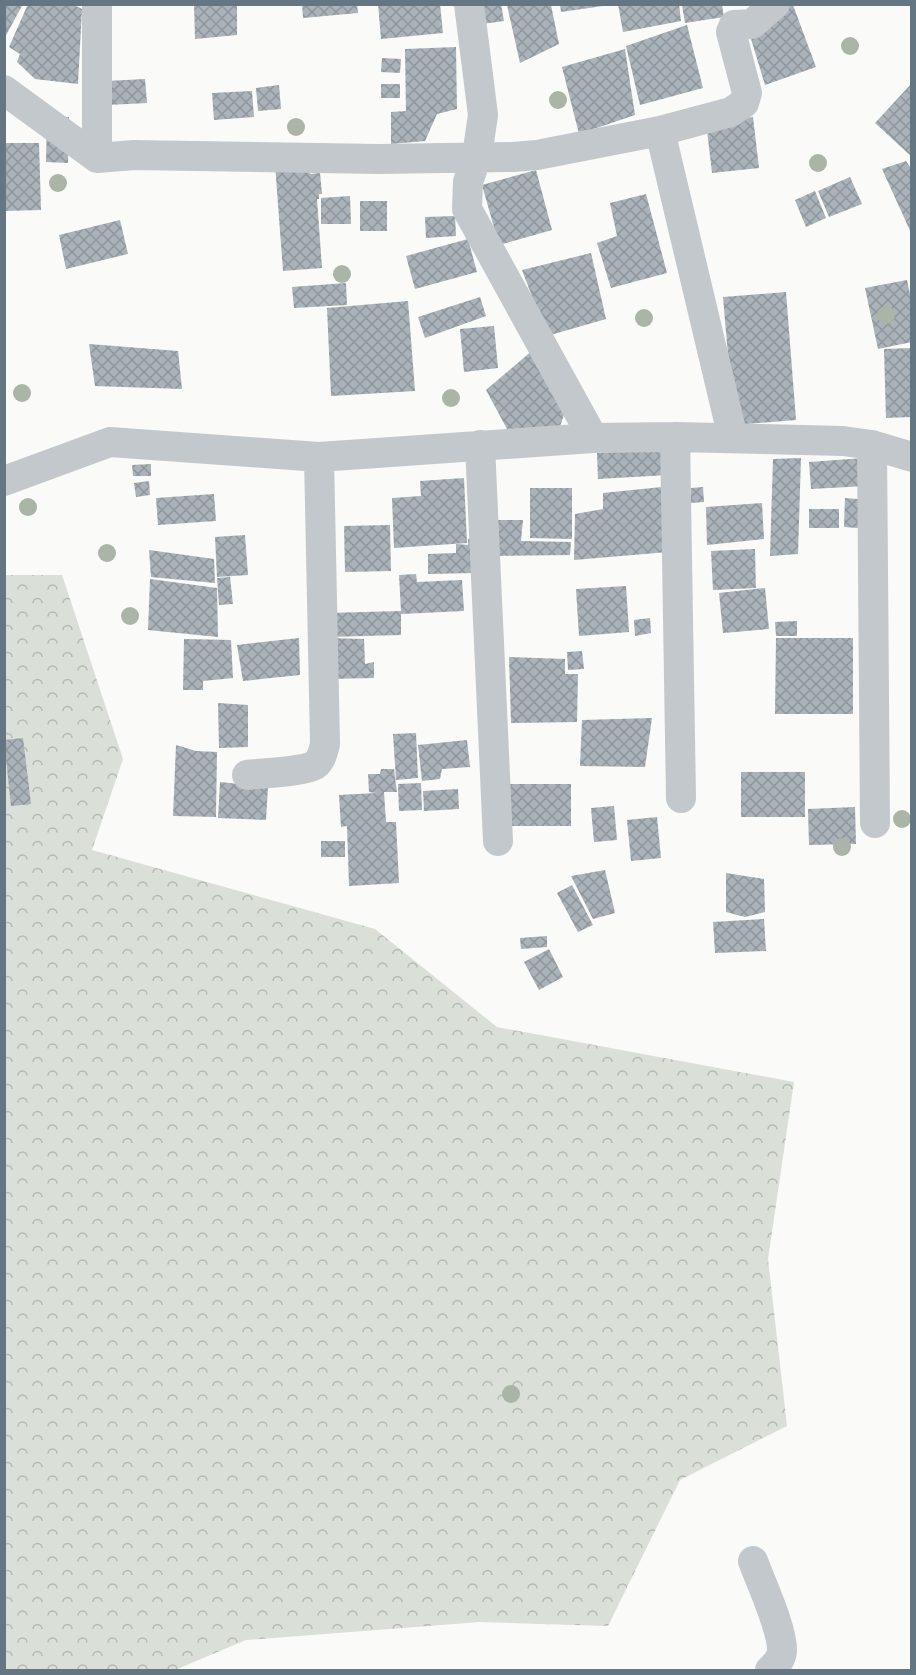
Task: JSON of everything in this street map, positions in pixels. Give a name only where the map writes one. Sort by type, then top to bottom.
[{"type":"street","points":[[97,158],[98,4]]},
{"type":"street","points":[[469,4],[483,115],[477,156],[468,182],[467,209],[593,438]]},
{"type":"street","points":[[4,90],[97,158],[134,155],[379,159],[537,155],[660,131],[731,112],[744,103],[747,93],[730,32],[734,25],[752,24],[776,4]]},
{"type":"street","points":[[660,131],[733,438]]},
{"type":"street","points":[[675,436],[681,798]]},
{"type":"street","points":[[4,481],[110,442],[319,457],[593,438],[675,436],[843,441],[872,445],[912,457]]},
{"type":"street","points":[[480,445],[498,841]]},
{"type":"street","points":[[872,445],[876,823]]},
{"type":"street","points":[[248,775],[304,768],[316,764],[323,755],[319,457]]},
{"type":"street","points":[[753,1561],[781,1638],[782,1653],[777,1664],[770,1671]]},
{"type":"green space","points":[[4,575],[62,575],[123,759],[92,850],[375,929],[497,1027],[794,1082],[768,1259],[787,1426],[680,1480],[608,1626],[480,1622],[246,1640],[175,1670],[5,1670]]},
{"type":"building","points":[[4,4],[23,4],[4,39]]},
{"type":"building","points":[[28,4],[72,4],[82,9],[78,84],[35,79],[17,62],[20,54],[9,47]]},
{"type":"building","points":[[194,4],[237,4],[237,35],[195,39]]},
{"type":"building","points":[[302,4],[357,4],[358,13],[303,18]]},
{"type":"building","points":[[378,4],[440,4],[443,33],[381,39]]},
{"type":"building","points":[[472,4],[501,4],[504,21],[475,25]]},
{"type":"building","points":[[560,4],[603,4],[603,6],[561,12]]},
{"type":"building","points":[[618,4],[679,4],[681,21],[623,32]]},
{"type":"building","points":[[507,5],[551,5],[559,44],[520,63]]},
{"type":"building","points":[[682,5],[722,5],[724,17],[685,23]]},
{"type":"building","points":[[789,5],[793,5],[816,67],[765,85],[748,29]]},
{"type":"building","points":[[687,25],[703,88],[640,105],[626,46]]},
{"type":"building","points":[[456,47],[457,109],[437,114],[425,141],[391,144],[391,112],[406,111],[405,49]]},
{"type":"building","points":[[625,49],[635,115],[579,134],[562,67]]},
{"type":"building","points":[[382,58],[401,59],[400,73],[381,72]]},
{"type":"building","points":[[145,79],[147,103],[108,105],[107,81]]},
{"type":"building","points":[[912,83],[912,157],[875,123]]},
{"type":"building","points":[[381,84],[400,84],[400,98],[381,98]]},
{"type":"building","points":[[279,85],[281,109],[258,111],[256,88]]},
{"type":"building","points":[[252,91],[254,117],[214,120],[212,93]]},
{"type":"building","points":[[47,116],[69,117],[68,163],[46,162]]},
{"type":"building","points":[[753,117],[759,168],[712,173],[706,122]]},
{"type":"building","points":[[4,143],[39,143],[41,210],[4,211]]},
{"type":"building","points":[[309,161],[310,174],[320,173],[322,194],[319,194],[319,199],[317,199],[322,268],[283,271],[275,164]]},
{"type":"building","points":[[906,161],[912,170],[912,235],[882,169]]},
{"type":"building","points":[[536,170],[552,230],[499,245],[482,185]]},
{"type":"building","points":[[850,177],[862,204],[829,217],[818,191]]},
{"type":"building","points":[[815,191],[826,218],[806,227],[795,200]]},
{"type":"building","points":[[646,194],[667,273],[611,288],[597,243],[617,236],[610,203]]},
{"type":"building","points":[[350,196],[351,224],[321,224],[321,198]]},
{"type":"building","points":[[360,201],[387,201],[387,231],[360,231]]},
{"type":"building","points":[[455,216],[456,236],[426,238],[425,217]]},
{"type":"building","points":[[120,220],[128,254],[66,269],[59,235]]},
{"type":"building","points":[[468,239],[477,272],[415,289],[406,256]]},
{"type":"building","points":[[591,253],[606,319],[547,336],[522,270]]},
{"type":"building","points":[[907,280],[912,303],[912,342],[878,349],[865,288]]},
{"type":"building","points":[[346,283],[347,305],[294,308],[292,287]]},
{"type":"building","points":[[786,292],[796,420],[734,425],[723,297]]},
{"type":"building","points":[[480,297],[486,316],[425,338],[418,317]]},
{"type":"building","points":[[408,301],[415,391],[331,396],[327,308]]},
{"type":"building","points":[[494,326],[498,368],[464,372],[460,329]]},
{"type":"building","points":[[89,344],[178,351],[182,389],[95,386]]},
{"type":"building","points":[[912,348],[912,417],[886,418],[884,349]]},
{"type":"building","points":[[533,350],[565,412],[552,449],[520,453],[486,390]]},
{"type":"building","points":[[666,449],[668,475],[598,479],[597,453]]},
{"type":"building","points":[[801,458],[798,554],[770,556],[773,459]]},
{"type":"building","points":[[864,458],[866,486],[811,489],[809,462]]},
{"type":"building","points":[[151,464],[151,476],[133,476],[132,465]]},
{"type":"building","points":[[464,478],[467,543],[394,548],[392,498],[421,496],[420,481]]},
{"type":"building","points":[[149,481],[150,495],[136,497],[134,483]]},
{"type":"building","points":[[662,487],[668,552],[574,560],[575,514],[603,509],[603,493]]},
{"type":"building","points":[[703,487],[704,502],[691,503],[691,488]]},
{"type":"building","points":[[530,488],[572,488],[572,539],[530,538]]},
{"type":"building","points":[[214,494],[216,521],[158,525],[156,498]]},
{"type":"building","points":[[845,498],[858,499],[858,528],[844,527]]},
{"type":"building","points":[[762,503],[764,539],[707,545],[706,507]]},
{"type":"building","points":[[809,509],[839,509],[839,528],[809,528]]},
{"type":"building","points":[[491,520],[523,520],[521,541],[571,542],[570,555],[490,556]]},
{"type":"building","points":[[390,525],[391,571],[345,572],[344,526]]},
{"type":"building","points":[[245,535],[248,575],[217,577],[215,537]]},
{"type":"building","points":[[475,538],[476,573],[428,574],[428,554],[456,553],[456,544],[468,545],[468,539]]},
{"type":"building","points":[[755,549],[756,588],[713,590],[711,551]]},
{"type":"building","points":[[149,550],[214,559],[215,583],[151,577]]},
{"type":"building","points":[[416,574],[417,582],[462,580],[464,611],[401,614],[401,635],[328,637],[327,613],[401,611],[399,575]]},
{"type":"building","points":[[230,577],[233,604],[219,605],[217,578]]},
{"type":"building","points":[[150,579],[217,588],[218,637],[148,630]]},
{"type":"building","points":[[626,586],[629,632],[579,636],[576,589]]},
{"type":"building","points":[[765,588],[769,629],[723,633],[719,593]]},
{"type":"building","points":[[650,618],[651,633],[635,636],[634,620]]},
{"type":"building","points":[[797,621],[797,636],[776,636],[775,622]]},
{"type":"building","points":[[299,638],[300,675],[243,681],[237,645]]},
{"type":"building","points":[[328,638],[364,639],[365,664],[374,662],[374,678],[329,679]]},
{"type":"building","points":[[776,638],[853,638],[853,714],[775,714]]},
{"type":"building","points":[[184,639],[231,640],[233,678],[203,681],[203,690],[183,690]]},
{"type":"building","points":[[582,651],[584,669],[568,670],[567,652]]},
{"type":"building","points":[[509,657],[565,659],[565,674],[578,674],[577,722],[511,723]]},
{"type":"building","points":[[218,703],[248,705],[248,747],[219,748]]},
{"type":"building","points":[[652,718],[645,767],[580,766],[582,720]]},
{"type":"building","points":[[416,733],[418,778],[396,780],[393,734]]},
{"type":"building","points":[[23,738],[31,804],[11,806],[4,740]]},
{"type":"building","points":[[467,740],[470,767],[442,769],[440,779],[422,781],[418,745]]},
{"type":"building","points":[[176,745],[196,751],[217,752],[216,817],[173,816]]},
{"type":"building","points":[[381,769],[394,769],[397,792],[384,792],[386,822],[396,822],[399,883],[349,886],[347,826],[341,827],[339,795],[376,793],[369,792],[368,774],[380,774]]},
{"type":"building","points":[[741,772],[805,772],[805,817],[741,817]]},
{"type":"building","points":[[220,782],[268,787],[266,820],[218,818]]},
{"type":"building","points":[[421,783],[422,810],[399,811],[398,784]]},
{"type":"building","points":[[505,784],[571,784],[571,826],[506,826]]},
{"type":"building","points":[[458,789],[459,809],[424,811],[423,791]]},
{"type":"building","points":[[614,806],[617,840],[594,842],[591,808]]},
{"type":"building","points":[[855,807],[856,844],[809,845],[808,809]]},
{"type":"building","points":[[657,817],[661,858],[631,861],[627,820]]},
{"type":"building","points":[[321,841],[345,841],[345,857],[321,857]]},
{"type":"building","points":[[605,870],[615,913],[593,919],[571,876]]},
{"type":"building","points":[[726,873],[764,879],[765,912],[745,917],[726,912]]},
{"type":"building","points":[[572,885],[593,925],[578,932],[557,893]]},
{"type":"building","points":[[764,919],[766,951],[715,953],[713,922]]},
{"type":"building","points":[[547,936],[547,947],[521,949],[520,938]]},
{"type":"building","points":[[549,949],[563,977],[539,990],[524,962]]}]
